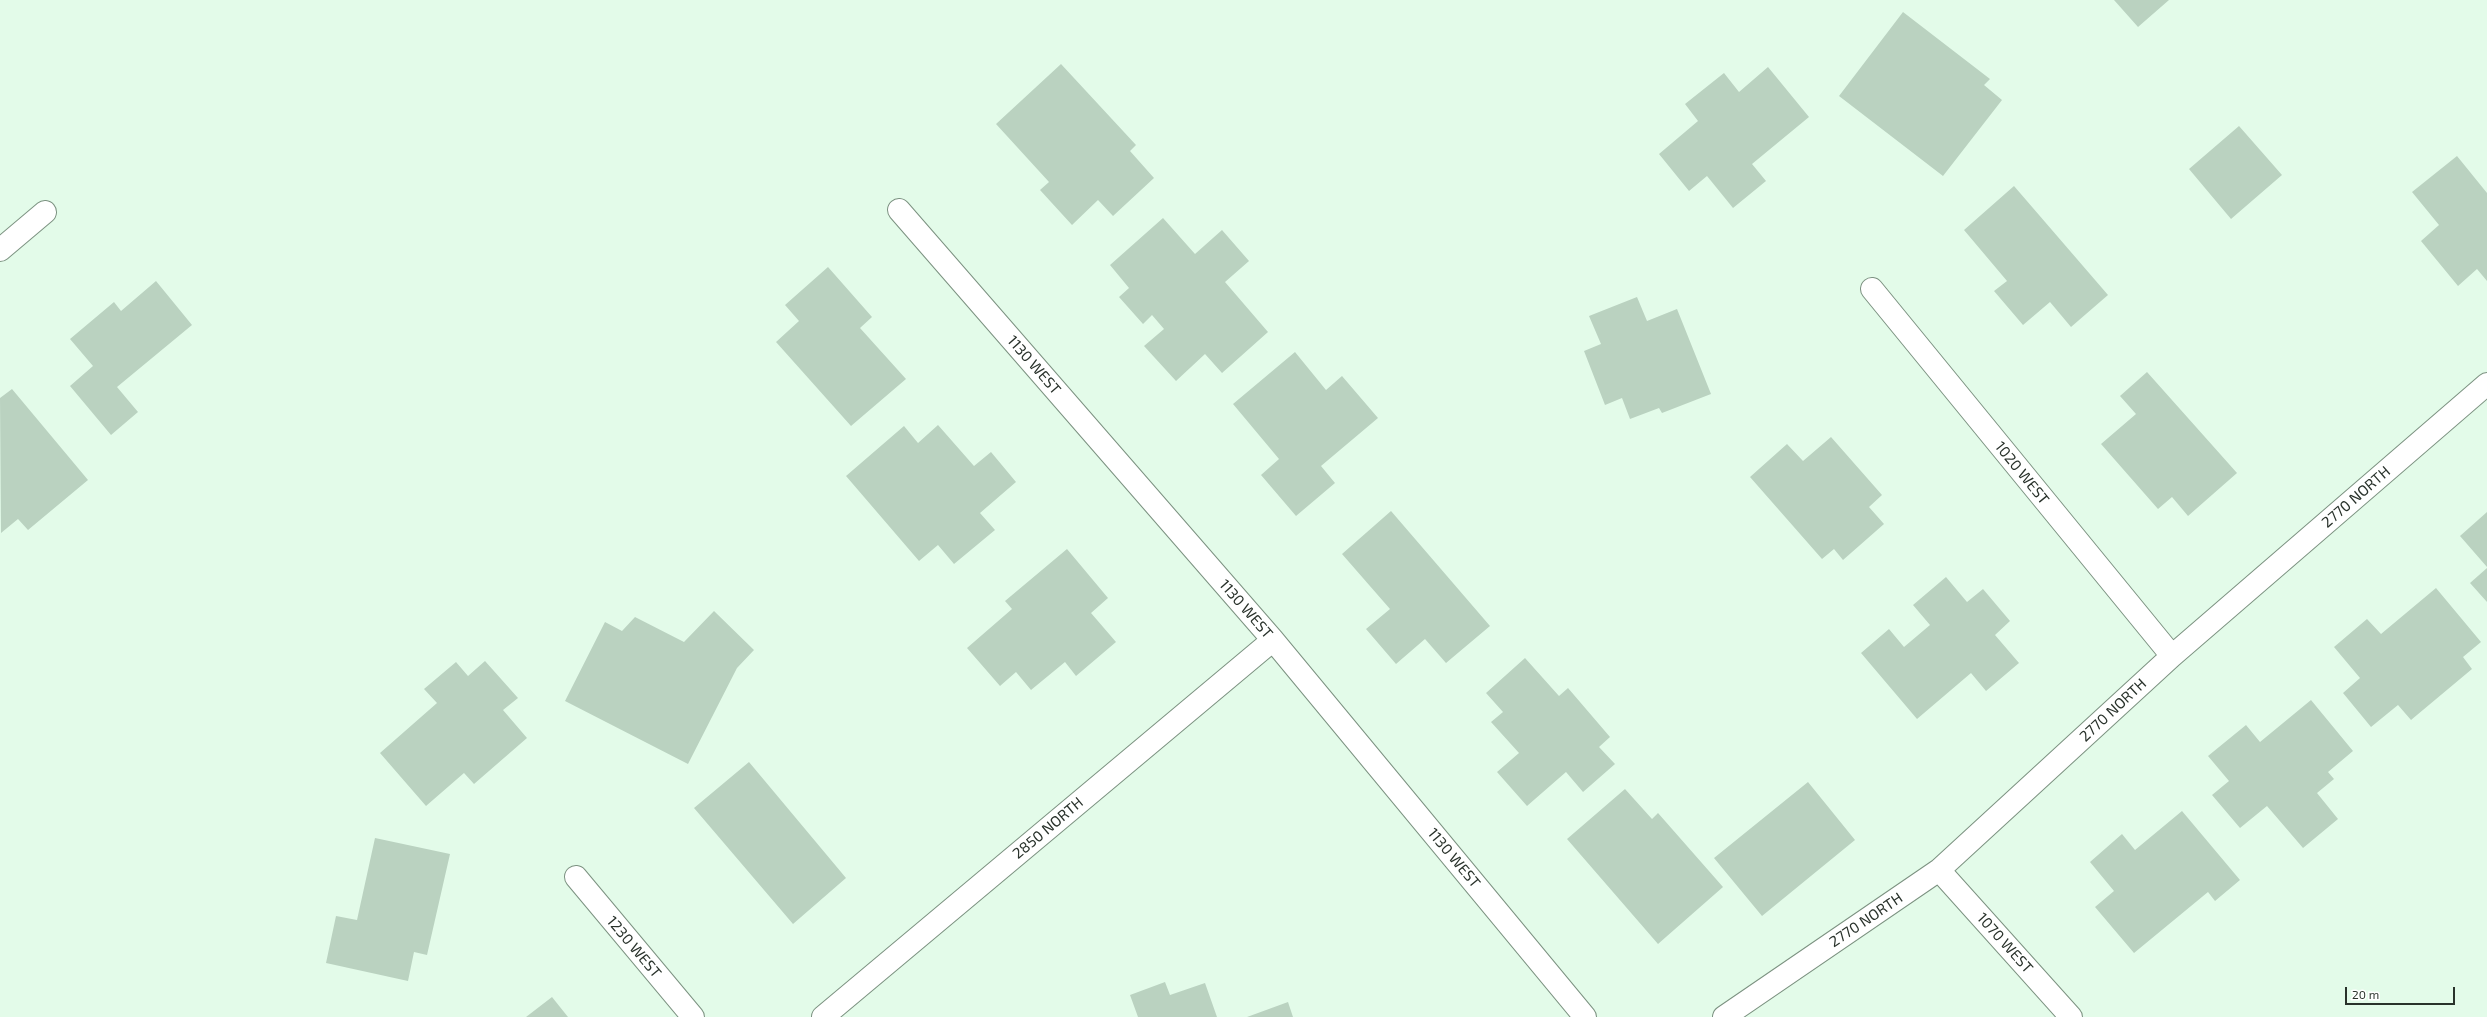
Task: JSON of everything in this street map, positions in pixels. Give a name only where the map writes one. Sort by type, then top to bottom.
[{"type":"street","name":"1130 WEST","points":[[899,210],[1273,640],[1585,1017]]},
{"type":"street","points":[[0,250],[45,212]]},
{"type":"street","name":"1020 WEST","points":[[1872,289],[2172,656]]},
{"type":"street","name":"2770 NORTH","points":[[1724,1017],[1939,870],[2172,656],[2487,384]]},
{"type":"street","name":"2850 NORTH","points":[[823,1017],[1273,640]]},
{"type":"street","name":"1070 WEST","points":[[1939,870],[2071,1017]]},
{"type":"street","name":"1230 WEST","points":[[576,877],[693,1017]]},
{"type":"building","points":[[2114,0],[2169,0],[2138,27]]},
{"type":"building","points":[[1903,12],[1990,79],[1984,85],[2002,100],[1943,176],[1839,96]]},
{"type":"building","points":[[1061,64],[1136,145],[1130,151],[1154,178],[1113,216],[1098,200],[1072,225],[1040,190],[1049,182],[996,124]]},
{"type":"building","points":[[1768,67],[1809,117],[1752,164],[1766,181],[1733,208],[1707,176],[1689,191],[1659,154],[1698,121],[1685,104],[1724,73],[1739,92]]},
{"type":"building","points":[[2239,126],[2282,175],[2231,219],[2189,169]]},
{"type":"building","points":[[2457,156],[2487,193],[2487,281],[2477,269],[2458,286],[2421,241],[2439,225],[2412,192]]},
{"type":"building","points":[[2014,186],[2108,295],[2071,327],[2050,302],[2023,325],[1994,291],[2007,281],[1964,230]]},
{"type":"building","points":[[1163,218],[1195,254],[1222,230],[1249,261],[1225,282],[1268,332],[1222,373],[1205,354],[1176,381],[1144,346],[1164,329],[1152,315],[1143,324],[1119,297],[1129,288],[1110,265]]},
{"type":"building","points":[[828,267],[872,317],[860,328],[906,379],[851,426],[776,342],[799,321],[785,305]]},
{"type":"building","points":[[156,281],[192,325],[117,387],[138,412],[111,435],[70,386],[93,366],[70,339],[114,302],[121,311]]},
{"type":"building","points":[[1637,297],[1647,321],[1677,309],[1711,394],[1662,413],[1659,408],[1630,419],[1622,398],[1605,405],[1584,351],[1601,344],[1589,316]]},
{"type":"building","points":[[1295,352],[1326,390],[1342,376],[1378,418],[1321,466],[1335,483],[1296,516],[1261,475],[1279,459],[1233,404]]},
{"type":"building","points":[[2147,372],[2237,473],[2188,516],[2172,497],[2158,509],[2101,444],[2136,414],[2120,396]]},
{"type":"building","points":[[12,389],[88,480],[28,530],[18,519],[1,533],[0,398]]},
{"type":"building","points":[[938,425],[974,466],[991,452],[1016,482],[980,513],[995,530],[954,564],[938,545],[919,561],[846,476],[904,426],[918,443]]},
{"type":"building","points":[[1831,437],[1882,495],[1869,507],[1884,524],[1843,560],[1834,549],[1822,559],[1750,477],[1787,444],[1803,461]]},
{"type":"building","points":[[1391,511],[1490,626],[1446,663],[1425,639],[1396,664],[1366,629],[1390,609],[1342,554]]},
{"type":"building","points":[[2487,512],[2487,567],[2460,536]]},
{"type":"building","points":[[1067,549],[1108,598],[1091,613],[1116,642],[1076,676],[1065,662],[1031,690],[1016,672],[1000,686],[967,648],[1012,609],[1005,601]]},
{"type":"building","points":[[2487,568],[2487,602],[2470,583]]},
{"type":"building","points":[[1946,577],[1967,602],[1983,589],[2010,621],[1995,635],[2019,663],[1986,691],[1971,673],[1917,719],[1861,653],[1889,629],[1904,647],[1930,625],[1913,605]]},
{"type":"building","points":[[2436,588],[2481,642],[2463,657],[2472,669],[2411,720],[2398,705],[2371,727],[2343,693],[2360,678],[2334,647],[2367,619],[2381,634]]},
{"type":"building","points":[[714,611],[754,650],[737,668],[688,764],[565,701],[605,622],[622,631],[635,617],[684,642]]},
{"type":"building","points":[[1525,658],[1559,696],[1568,688],[1610,737],[1599,747],[1615,764],[1583,792],[1566,772],[1527,806],[1497,772],[1519,753],[1491,722],[1503,712],[1486,693]]},
{"type":"building","points":[[485,661],[518,698],[503,710],[527,738],[474,784],[464,773],[426,806],[380,753],[437,703],[424,689],[456,662],[468,676]]},
{"type":"building","points":[[2311,700],[2353,751],[2328,772],[2334,779],[2317,793],[2338,819],[2303,848],[2267,806],[2240,828],[2212,795],[2229,781],[2208,756],[2246,725],[2260,742]]},
{"type":"building","points":[[749,762],[846,878],[793,924],[694,808]]},
{"type":"building","points":[[1808,782],[1855,840],[1762,916],[1714,858]]},
{"type":"building","points":[[1625,789],[1652,819],[1658,813],[1723,887],[1658,944],[1567,839]]},
{"type":"building","points":[[2182,811],[2240,880],[2215,901],[2208,892],[2134,953],[2095,907],[2114,891],[2090,862],[2122,834],[2135,850]]},
{"type":"building","points":[[375,838],[450,854],[427,955],[414,952],[408,981],[326,963],[336,916],[357,920]]},
{"type":"building","points":[[1165,982],[1170,995],[1205,983],[1217,1017],[1138,1017],[1130,995]]},
{"type":"building","points":[[552,997],[568,1017],[526,1017]]},
{"type":"building","points":[[1288,1002],[1293,1017],[1247,1017]]}]
